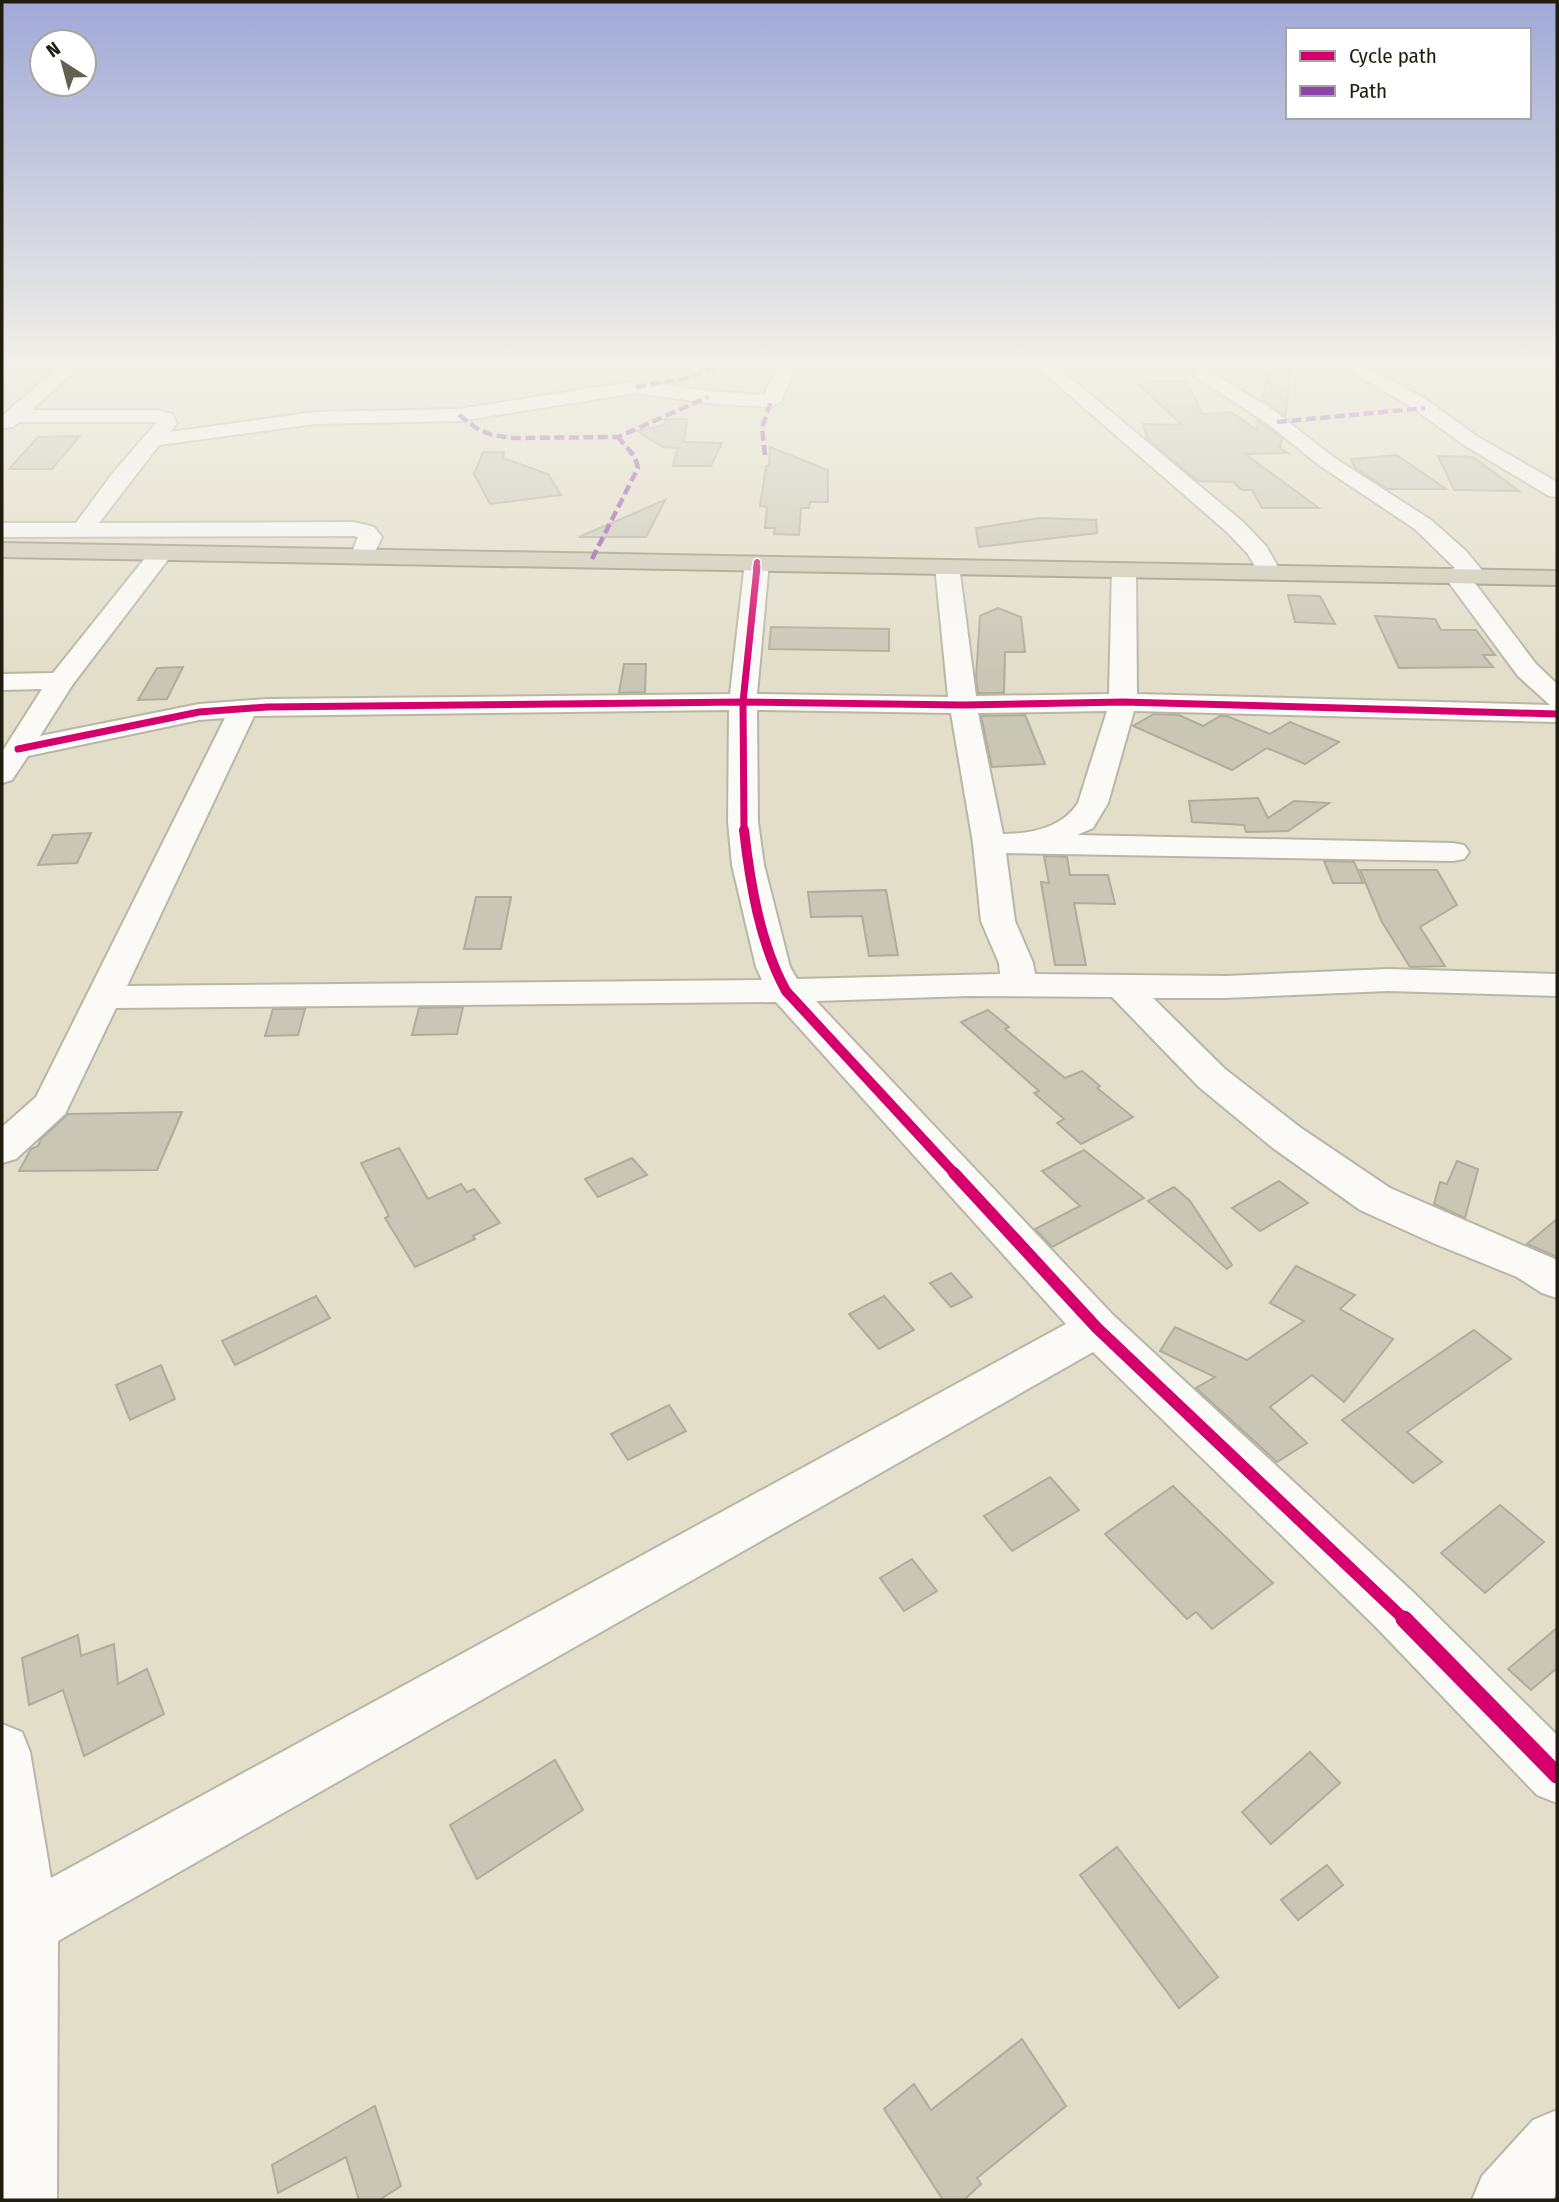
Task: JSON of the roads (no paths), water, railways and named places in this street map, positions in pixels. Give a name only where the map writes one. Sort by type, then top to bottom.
[{"type":"highway","points":[[2,550],[1557,578]]},
{"type":"street","points":[[82,531],[129,469]]},
{"type":"street","points":[[1166,469],[1235,527],[1258,551],[1269,572]]},
{"type":"street","points":[[1339,469],[1385,496],[1453,548],[1464,575],[1527,670],[1557,699]]},
{"type":"street","points":[[1519,469],[1557,491]]},
{"type":"street","points":[[2,530],[354,529],[366,532],[370,537],[362,557]]},
{"type":"street","points":[[2,774],[61,681],[161,553]]},
{"type":"street","points":[[757,562],[743,702],[743,822],[748,864],[774,967],[786,991],[1097,1328],[1394,1609],[1557,1775]]},
{"type":"street","points":[[947,566],[963,705],[989,843],[998,921],[1016,964],[1020,987]]},
{"type":"street","points":[[1039,842],[1082,821],[1093,803],[1123,702],[1124,569]]},
{"type":"street","points":[[2,682],[61,681]]},
{"type":"street","points":[[18,749],[141,722],[199,712],[244,709],[743,702],[963,705],[1123,702],[1557,714]]},
{"type":"street","points":[[2,1149],[51,1105],[244,709]]},
{"type":"street","points":[[989,843],[1453,852]]},
{"type":"street","points":[[104,997],[786,991],[968,985],[1225,987],[1388,980],[1557,985]]},
{"type":"street","points":[[1123,988],[1212,1077],[1287,1138],[1375,1199],[1532,1265],[1557,1281]]},
{"type":"street","points":[[15,1933],[1097,1328]]},
{"type":"street","points":[[2,1752],[15,1933],[23,2200]]},
{"type":"street","points":[[1506,2200],[1557,2144]]}]
